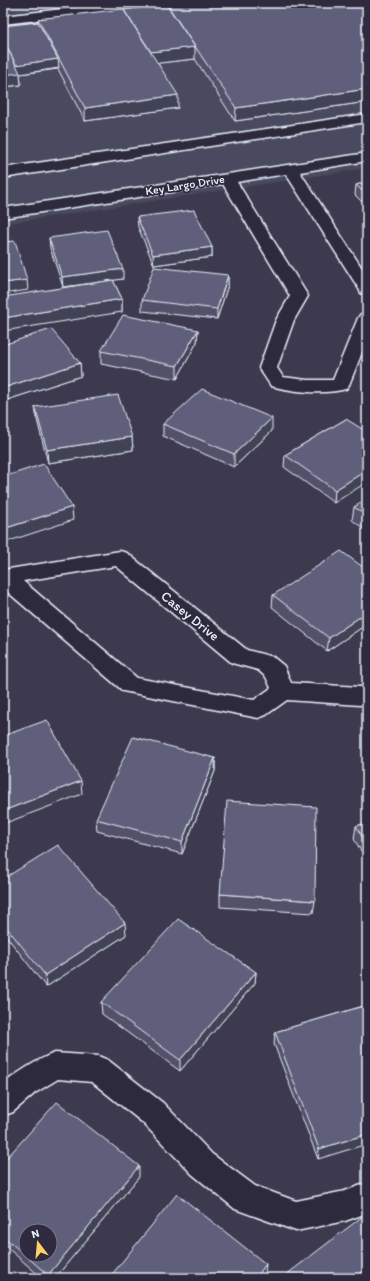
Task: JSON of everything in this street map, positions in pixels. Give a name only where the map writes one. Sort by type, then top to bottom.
[{"type":"street","points":[[3,20],[147,3]]},
{"type":"street","points":[[3,173],[367,118]]},
{"type":"street","name":"Key Largo Drive","points":[[3,212],[367,157]]},
{"type":"street","points":[[290,168],[367,289]]},
{"type":"street","points":[[227,178],[299,296],[285,320],[268,368],[277,382],[307,386],[340,385],[367,318]]},
{"type":"street","name":"Casey Drive","points":[[4,577],[120,558],[240,657],[265,663],[276,672],[283,691]]},
{"type":"street","points":[[4,577],[131,685],[258,709],[283,691],[360,696],[367,694]]},
{"type":"street","points":[[3,1102],[25,1084],[55,1066],[98,1069],[153,1113],[202,1164],[246,1198],[296,1216],[345,1206],[367,1198]]},
{"type":"shaded area","points":[[3,3],[367,3],[367,168],[3,224]]},
{"type":"building","points":[[166,3],[367,3],[367,89],[236,108]]},
{"type":"building","points":[[166,4],[195,47],[151,52],[124,10]]},
{"type":"building","points":[[123,9],[178,95],[85,108],[38,19]]},
{"type":"building","points":[[38,22],[58,59],[16,65],[3,39],[3,26]]},
{"type":"building","points":[[3,39],[20,73],[3,75]]},
{"type":"building","points":[[367,182],[367,196],[356,185]]},
{"type":"building","points":[[194,210],[212,247],[153,255],[137,217]]},
{"type":"building","points":[[107,230],[123,269],[62,277],[49,238]]},
{"type":"building","points":[[15,241],[27,280],[3,283],[3,242]]},
{"type":"building","points":[[154,267],[228,275],[217,309],[142,300]]},
{"type":"building","points":[[113,280],[122,299],[3,318],[3,297]]},
{"type":"building","points":[[123,315],[198,330],[177,366],[101,351]]},
{"type":"building","points":[[51,329],[80,363],[6,387],[3,384],[3,345]]},
{"type":"building","points":[[202,389],[272,418],[234,454],[163,424]]},
{"type":"building","points":[[118,395],[132,437],[47,450],[35,407]]},
{"type":"building","points":[[346,419],[367,432],[367,470],[335,490],[285,455]]},
{"type":"building","points":[[44,464],[72,507],[3,529],[3,477]]},
{"type":"building","points":[[367,499],[367,516],[354,507]]},
{"type":"building","points":[[341,551],[367,570],[367,612],[329,638],[273,595]]},
{"type":"building","points":[[47,720],[81,781],[3,811],[3,736]]},
{"type":"building","points":[[133,737],[215,758],[182,842],[96,819]]},
{"type":"building","points":[[227,801],[316,807],[315,901],[220,894]]},
{"type":"building","points":[[367,823],[367,845],[356,826]]},
{"type":"building","points":[[58,845],[125,923],[45,975],[3,923],[3,879]]},
{"type":"building","points":[[178,919],[256,972],[180,1060],[101,1002]]},
{"type":"building","points":[[367,1005],[367,1134],[319,1149],[275,1032]]},
{"type":"building","points":[[57,1102],[139,1166],[48,1275],[34,1263],[58,1263],[58,1223],[18,1223],[18,1249],[3,1236],[3,1162]]},
{"type":"building","points":[[177,1194],[266,1264],[256,1278],[109,1278]]},
{"type":"building","points":[[367,1213],[367,1278],[282,1278]]}]
